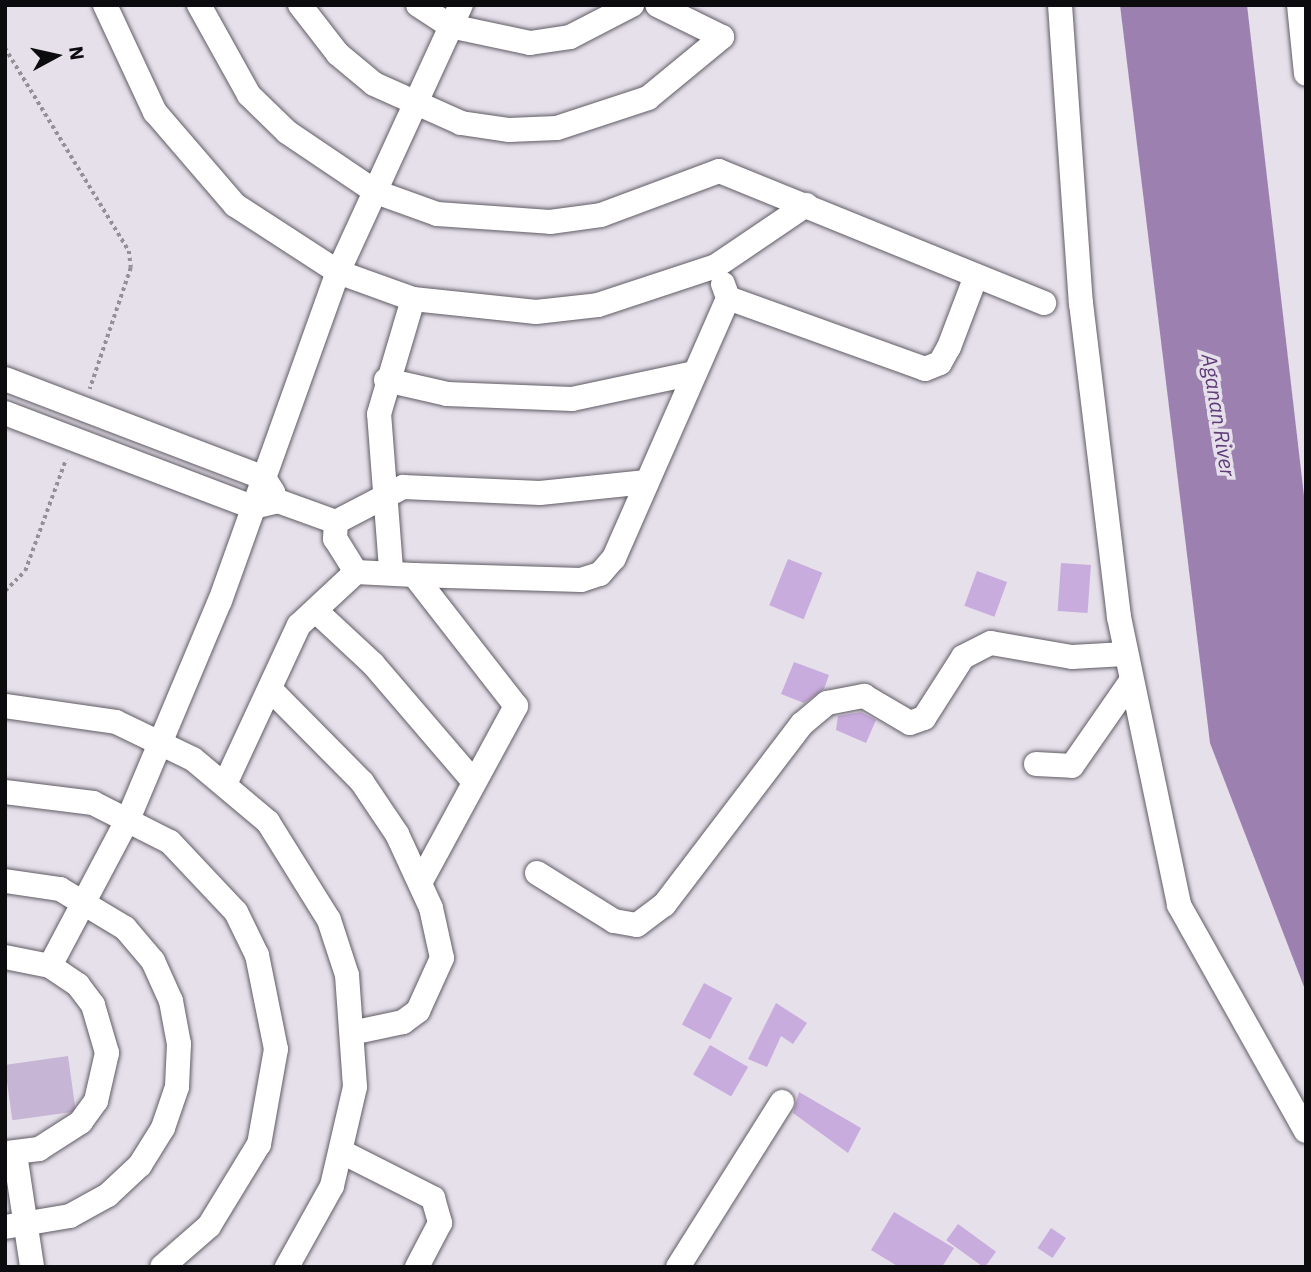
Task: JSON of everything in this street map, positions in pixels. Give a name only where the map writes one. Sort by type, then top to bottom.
[{"type":"street","points":[[105,5],[149,101],[191,162],[284,243],[338,272],[413,299],[536,312],[598,306],[716,266],[806,205]]},
{"type":"street","points":[[200,5],[249,95],[296,139],[376,192],[437,214],[550,222],[601,215],[719,172],[1044,303]]},
{"type":"street","points":[[300,5],[338,54],[415,107],[509,130],[604,117],[648,98],[722,37],[657,5]]},
{"type":"street","points":[[418,5],[530,43],[570,37],[632,5]]},
{"type":"street","points":[[1060,5],[1081,303],[1125,654],[1179,905],[1306,1131]]},
{"type":"street","points":[[1299,5],[1306,74]]},
{"type":"street","points":[[51,966],[83,899],[129,817],[253,507],[338,272],[455,16]]},
{"type":"street","points":[[226,782],[299,625],[356,572],[581,580],[600,574],[614,558],[728,298],[716,266]]},
{"type":"street","points":[[728,298],[925,369],[940,363],[949,347],[976,276]]},
{"type":"street","points":[[413,299],[386,380],[378,433],[385,500],[402,572],[516,706],[422,878]]},
{"type":"street","points":[[386,380],[447,394],[572,399],[694,373]]},
{"type":"street","points":[[5,379],[264,478],[278,501]]},
{"type":"street","points":[[5,413],[253,507],[278,501],[336,522],[385,500],[403,487],[540,493],[646,482]]},
{"type":"street","points":[[336,522],[335,539],[356,572]]},
{"type":"street","points":[[316,611],[373,664],[474,782]]},
{"type":"street","points":[[537,873],[614,921],[636,925],[664,905],[802,724],[827,703],[864,696],[910,723],[933,710],[974,648],[991,643],[1072,656],[1125,654]]},
{"type":"street","points":[[1036,764],[1072,766],[1131,681]]},
{"type":"street","points":[[270,689],[362,782],[422,878],[442,958],[429,992],[403,1022],[356,1032]]},
{"type":"street","points":[[5,706],[72,711],[158,739],[226,782],[275,832],[324,909],[347,975],[356,1032],[355,1087],[344,1153],[312,1229],[287,1267]]},
{"type":"street","points":[[5,792],[56,794],[129,817],[170,842],[236,912],[271,1001],[276,1049],[272,1097],[238,1187],[209,1226],[162,1267]]},
{"type":"street","points":[[5,881],[83,899],[125,928],[153,961],[171,1001],[180,1044],[177,1087],[163,1129],[140,1166],[108,1195],[70,1216],[17,1227]]},
{"type":"street","points":[[5,957],[51,966],[93,1005],[107,1053],[104,1078],[81,1122],[51,1144],[10,1153],[17,1227],[32,1267]]},
{"type":"street","points":[[678,1267],[782,1102]]},
{"type":"street","points":[[344,1153],[433,1198],[439,1223],[417,1267]]},
{"type":"path","points":[[5,48],[129,251],[131,268],[83,409]]},
{"type":"path","points":[[5,592],[25,571],[73,439]]},
{"type":"shaded area","points":[[68,1056],[76,1111],[12,1120],[5,1065]]},
{"type":"water","name":"Aganan River","points":[[1120,5],[1247,5],[1306,513],[1306,992],[1210,743]]},
{"type":"building","points":[[788,559],[822,573],[804,619],[769,605]]},
{"type":"building","points":[[1061,563],[1091,565],[1088,613],[1058,611]]},
{"type":"building","points":[[977,571],[1007,582],[994,617],[964,606]]},
{"type":"building","points":[[794,662],[829,675],[824,689],[804,703],[781,694]]},
{"type":"building","points":[[861,712],[876,720],[866,743],[836,730],[838,716]]},
{"type":"building","points":[[704,983],[732,998],[710,1040],[682,1024]]},
{"type":"building","points":[[776,1003],[807,1023],[793,1044],[781,1036],[767,1067],[748,1059]]},
{"type":"building","points":[[710,1045],[748,1067],[731,1096],[693,1074]]},
{"type":"building","points":[[799,1092],[861,1128],[848,1153],[793,1113]]},
{"type":"building","points":[[894,1212],[954,1248],[942,1267],[899,1267],[871,1250]]},
{"type":"building","points":[[958,1224],[996,1252],[983,1267],[946,1240]]},
{"type":"building","points":[[1051,1228],[1066,1238],[1053,1258],[1038,1248]]}]
